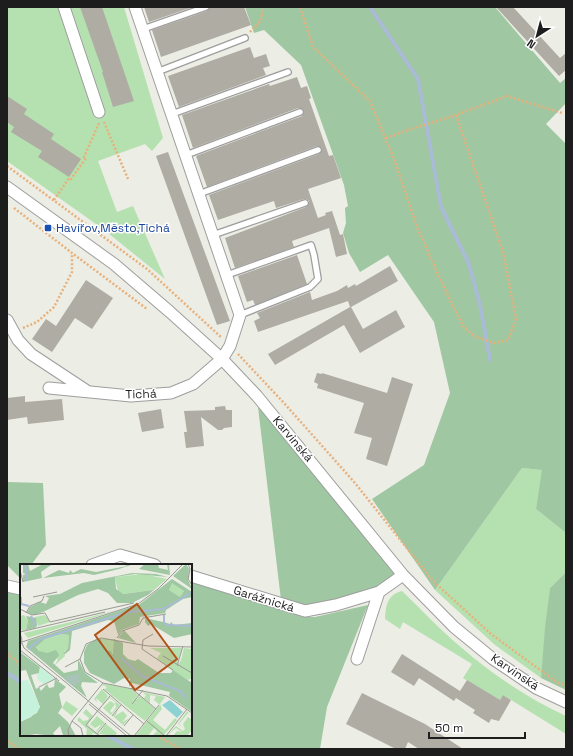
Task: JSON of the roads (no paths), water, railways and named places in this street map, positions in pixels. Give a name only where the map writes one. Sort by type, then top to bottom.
[{"type":"street","points":[[64,7],[101,114]]},
{"type":"street","points":[[135,7],[240,315],[230,346],[222,359]]},
{"type":"street","name":"Karvinská","points":[[7,187],[114,264],[222,359],[257,396],[403,576],[454,627],[494,659],[536,688],[566,702]]},
{"type":"street","points":[[10,324],[18,340],[31,354],[89,392]]},
{"type":"street","name":"Tichá","points":[[50,388],[131,396],[171,393],[193,384],[222,359]]},
{"type":"street","points":[[95,564],[120,555],[152,564]]},
{"type":"street","name":"Garážnická","points":[[192,576],[305,611],[336,605],[379,592],[403,576]]},
{"type":"street","points":[[7,586],[20,589]]},
{"type":"street","points":[[357,659],[379,592]]},
{"type":"lane","points":[[143,29],[206,7]]},
{"type":"lane","points":[[157,72],[245,38]]},
{"type":"lane","points":[[172,114],[288,72]]},
{"type":"lane","points":[[186,155],[300,112]]},
{"type":"lane","points":[[199,194],[318,150]]},
{"type":"lane","points":[[213,235],[305,203]]},
{"type":"lane","points":[[227,275],[310,245],[314,255],[318,279],[310,287],[240,315]]},
{"type":"waterway","points":[[370,7],[418,79],[441,207],[469,264],[480,305],[490,360]]},
{"type":"waterway","points":[[7,673],[20,681]]},
{"type":"waterway","points":[[108,736],[133,749]]},
{"type":"place","name":"Havířov,Město,Tichá","points":[[48,228]]}]
